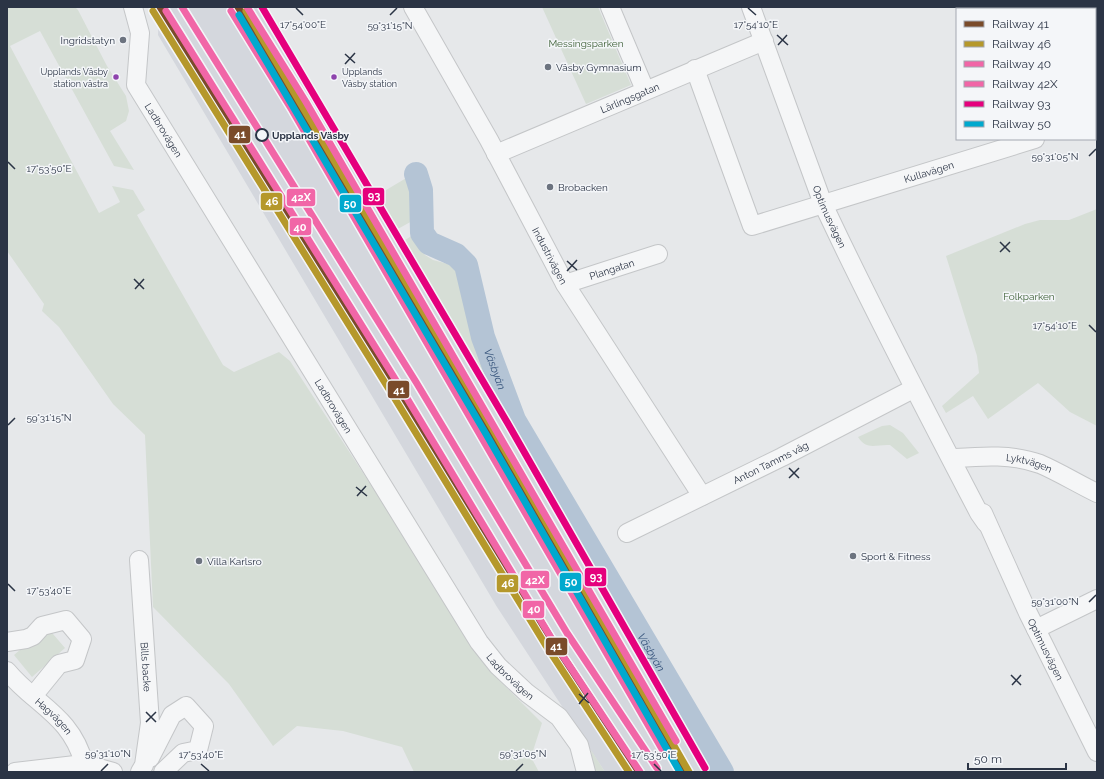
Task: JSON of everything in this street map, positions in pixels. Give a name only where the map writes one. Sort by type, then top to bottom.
[{"type":"street","name":"Industrivägen","points":[[413,7],[496,154],[565,284],[702,496]]},
{"type":"street","points":[[610,7],[645,90]]},
{"type":"street","name":"Optimusvägen","points":[[751,7],[823,204],[868,301],[913,389],[955,458],[1036,629],[1091,723],[1097,752]]},
{"type":"street","name":"Ladbrovägen","points":[[134,10],[140,33],[136,85],[479,642],[498,666],[527,693],[559,717],[579,745],[586,772]]},
{"type":"street","name":"Lärlingsgatan","points":[[496,154],[764,41]]},
{"type":"street","points":[[695,69],[752,226],[823,204]]},
{"type":"street","name":"Kullavägen","points":[[823,204],[1032,140]]},
{"type":"street","name":"Plangatan","points":[[565,284],[658,254]]},
{"type":"street","name":"Anton Tamms väg","points":[[627,533],[913,389]]},
{"type":"street","name":"Optimusvägen","points":[[930,418],[979,513],[986,523]]},
{"type":"street","name":"Lyktvägen","points":[[955,458],[987,455],[1018,459],[1039,464],[1097,494]]},
{"type":"street","name":"Bills backe","points":[[139,560],[150,723],[144,765],[140,772]]},
{"type":"street","points":[[1036,629],[1097,599]]},
{"type":"street","points":[[7,642],[26,639],[33,636],[42,626],[66,620],[82,639],[75,660],[59,664],[33,696]]},
{"type":"street","name":"Hagvägen","points":[[7,671],[68,728],[80,748],[84,764]]},
{"type":"street","points":[[143,772],[172,715],[186,706],[204,726],[198,750],[183,753],[163,772]]},
{"type":"street","points":[[15,772],[84,764],[113,772]]},
{"type":"shaded area","points":[[154,7],[262,7],[376,196],[441,312],[633,633],[713,772],[605,772],[497,607],[158,35],[159,14]]},
{"type":"green space","points":[[7,7],[75,7],[78,10],[107,66],[126,96],[129,111],[126,121],[110,131],[134,170],[114,166],[40,31],[10,46],[99,213],[120,202],[112,186],[133,190],[145,210],[137,215],[223,365],[234,372],[279,352],[290,361],[431,577],[466,638],[487,668],[542,723],[531,757],[539,772],[414,772],[402,747],[343,731],[297,726],[273,746],[229,684],[153,607],[145,435],[113,404],[59,327],[42,311],[44,304],[7,251]]},
{"type":"green space","name":"Messingsparken","points":[[542,7],[598,7],[631,85],[586,104]]},
{"type":"green space","points":[[408,177],[414,220],[396,230],[376,196]]},
{"type":"green space","name":"Folkparken","points":[[1097,209],[1097,426],[1070,412],[1038,383],[988,419],[973,396],[946,413],[942,406],[979,373],[977,356],[946,256],[1025,224],[1040,220],[1069,220]]},
{"type":"green space","points":[[413,235],[425,255],[433,260],[452,265],[459,272],[472,339],[502,415],[441,312],[402,242]]},
{"type":"green space","points":[[890,425],[903,433],[919,453],[907,459],[890,445],[868,445],[861,441],[858,437],[882,426]]},
{"type":"green space","points":[[47,627],[65,648],[32,677],[14,655]]},
{"type":"green space","points":[[591,750],[605,772],[594,772]]},
{"type":"waterway","name":"Väsbyån","points":[[416,174],[421,190],[422,233],[429,243],[456,255],[466,265],[483,337],[514,420],[722,772]]},
{"type":"rail line","name":"41","points":[[160,7],[399,390],[552,640],[639,772]]},
{"type":"rail line","name":"42X","points":[[182,7],[416,382],[567,633],[657,768]]},
{"type":"rail line","name":"41","points":[[238,7],[296,101],[408,292],[684,772]]},
{"type":"rail line","name":"42X","points":[[247,7],[306,102],[676,741]]},
{"type":"rail line","name":"93","points":[[262,7],[507,422],[705,768]]},
{"type":"rail line","name":"46","points":[[153,11],[392,394],[545,644],[629,772]]},
{"type":"rail line","name":"40","points":[[166,11],[402,390],[553,641],[640,772]]},
{"type":"rail line","name":"40","points":[[231,11],[292,110],[662,749]]},
{"type":"rail line","name":"46","points":[[246,11],[493,430],[689,772]]},
{"type":"rail line","name":"50","points":[[239,15],[486,434],[680,772]]},
{"type":"place","name":"Ingridstatyn","points":[[123,40]]},
{"type":"place","name":"Väsby Gymnasium","points":[[548,67]]},
{"type":"place","name":"Upplands Väsby station västra","points":[[116,77]]},
{"type":"place","name":"Upplands Väsby station","points":[[334,77]]},
{"type":"place","name":"Upplands Väsby","points":[[262,135]]},
{"type":"place","name":"Brobacken","points":[[550,187]]},
{"type":"place","name":"Sport & Fitness","points":[[853,556]]},
{"type":"place","name":"Villa Karlsro","points":[[199,561]]}]
